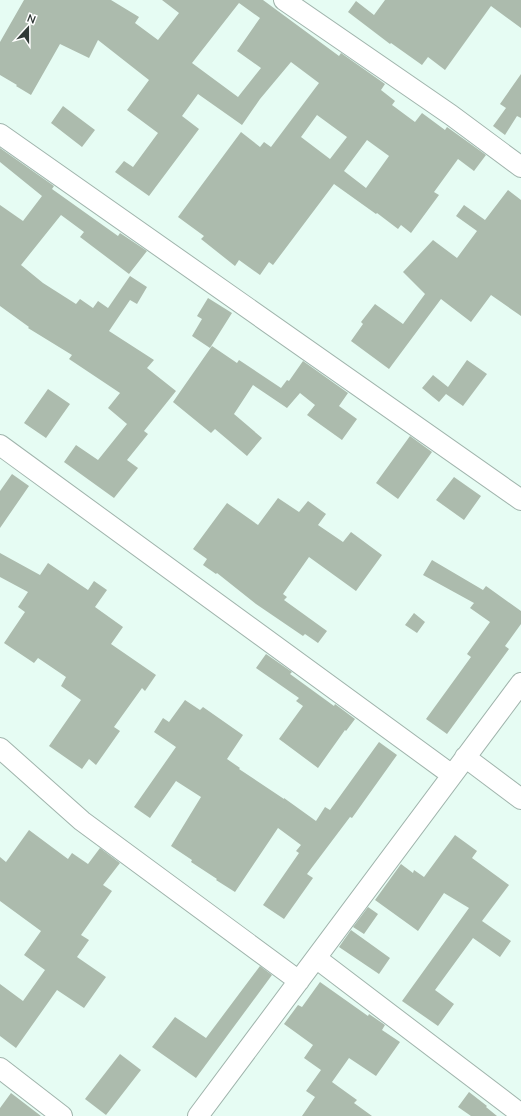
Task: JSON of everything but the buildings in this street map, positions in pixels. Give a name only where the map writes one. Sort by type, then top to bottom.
[{"type":"street","points":[[284,0],[451,115],[521,167]]},
{"type":"street","points":[[0,134],[521,500]]},
{"type":"street","points":[[0,445],[452,775]]},
{"type":"street","points":[[198,1116],[521,683]]},
{"type":"street","points":[[0,748],[82,820],[299,981]]},
{"type":"street","points":[[465,757],[521,799]]},
{"type":"street","points":[[316,958],[521,1114]]},
{"type":"street","points":[[0,1068],[62,1116]]}]
